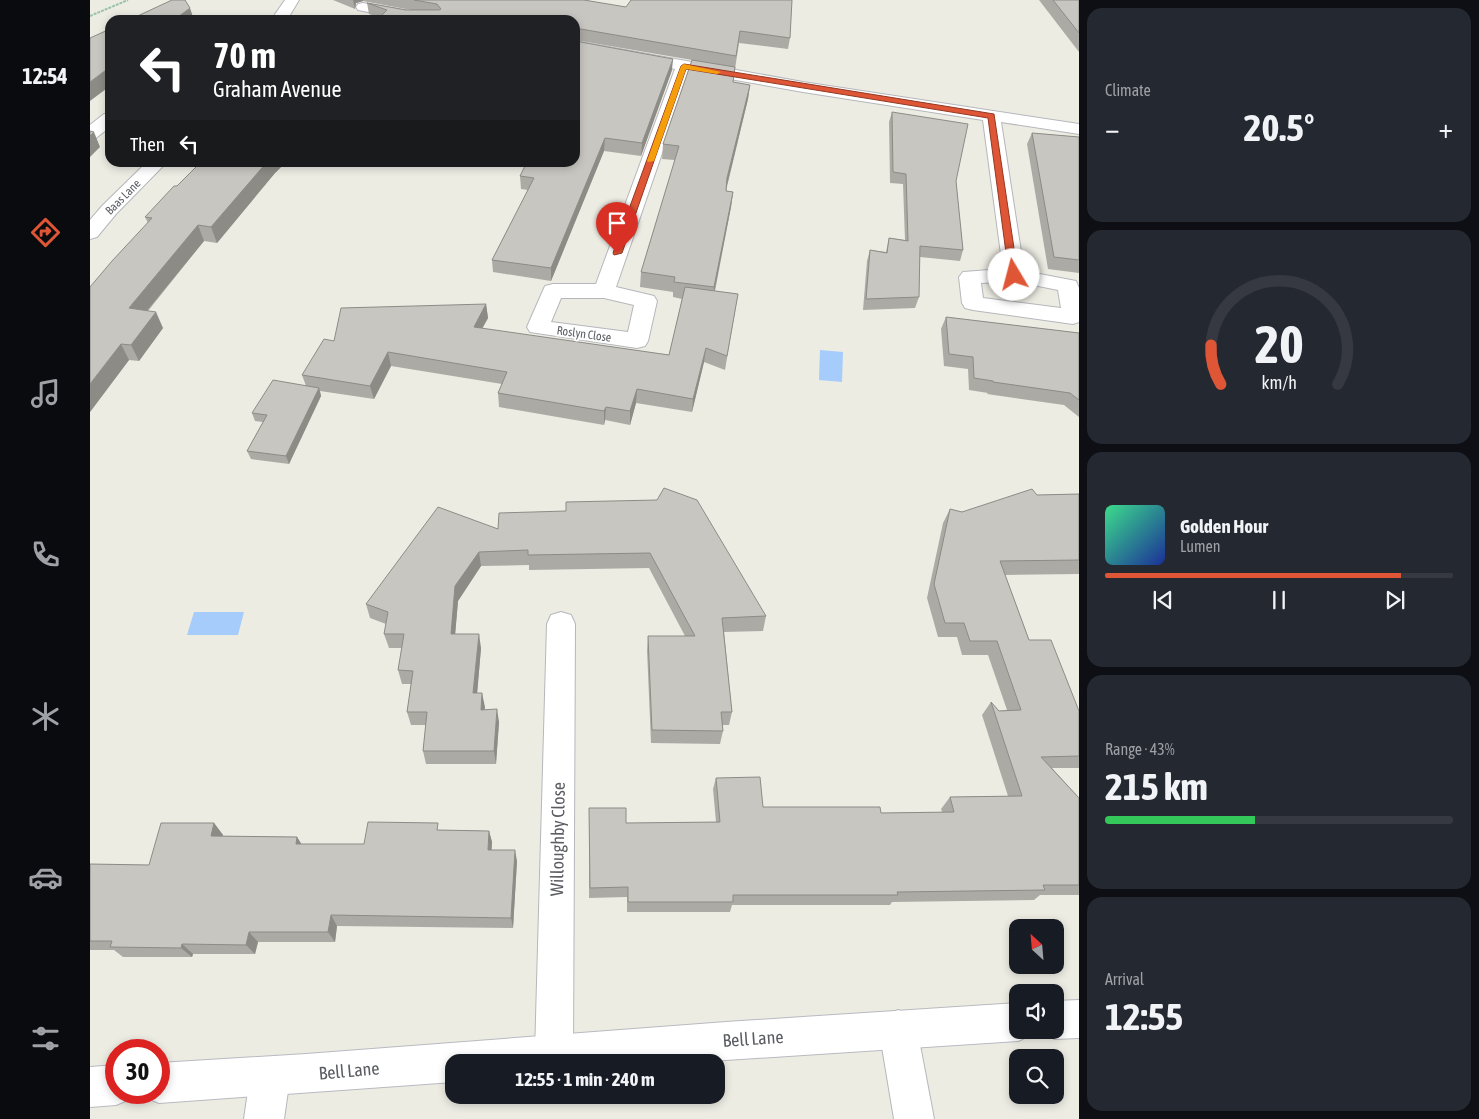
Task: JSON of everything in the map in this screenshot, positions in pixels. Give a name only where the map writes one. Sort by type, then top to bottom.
[{"type":"street","points":[[282,15],[292,0]]},
{"type":"street","points":[[362,8],[403,15]]},
{"type":"street","points":[[580,47],[684,66],[1079,129]]},
{"type":"street","points":[[604,290],[684,66]]},
{"type":"street","points":[[991,116],[1014,275]]},
{"type":"street","points":[[90,134],[105,122]]},
{"type":"street","name":"Baas Lane","points":[[90,233],[109,210],[153,167]]},
{"type":"street","name":"Willoughby Close","points":[[554,1054],[561,624]]},
{"type":"street","points":[[1064,1020],[1079,1019]]},
{"type":"street","name":"Bell Lane","points":[[554,1054],[1009,1023]]},
{"type":"street","points":[[898,1029],[914,1119]]},
{"type":"street","name":"Bell Lane","points":[[170,1082],[270,1077],[445,1063]]},
{"type":"street","points":[[264,1119],[270,1077]]},
{"type":"street","points":[[90,1087],[105,1086]]},
{"type":"path","points":[[90,16],[128,0]]},
{"type":"water","points":[[820,350],[843,352],[842,382],[819,380]]},
{"type":"water","points":[[194,612],[244,612],[238,635],[187,635]]},
{"type":"building","points":[[172,0],[185,0],[190,8],[181,15],[140,15]]},
{"type":"building","points":[[414,0],[584,0],[626,7],[631,0],[792,0],[790,38],[740,31],[736,56],[580,29],[580,15],[382,15],[387,10],[367,3],[406,10],[441,9],[437,4]]},
{"type":"building","points":[[1053,0],[1079,0],[1079,33]]},
{"type":"building","points":[[105,31],[105,71],[90,82],[90,38]]},
{"type":"building","points":[[580,42],[673,59],[642,143],[605,138],[551,268],[492,260],[534,178],[520,176],[524,167],[580,167]]},
{"type":"building","points":[[692,60],[735,67],[733,82],[750,85],[727,178],[726,191],[733,192],[714,287],[674,282],[675,277],[641,272],[679,146],[663,144]]},
{"type":"building","points":[[892,112],[968,124],[956,181],[963,250],[920,246],[919,297],[866,299],[870,250],[887,253],[889,238],[908,241],[906,174],[893,172]]},
{"type":"building","points":[[1032,133],[1079,137],[1079,260],[1054,257]]},
{"type":"building","points":[[196,167],[263,167],[211,227],[198,225],[129,308],[156,312],[131,345],[121,344],[90,384],[90,287],[152,218],[145,217],[174,186],[177,186]]},
{"type":"building","points":[[685,287],[738,294],[727,356],[706,348],[693,399],[637,389],[630,411],[606,407],[604,411],[498,393],[507,372],[388,352],[370,386],[302,375],[324,339],[334,341],[341,308],[486,304],[474,327],[669,355]]},
{"type":"building","points":[[946,317],[1079,333],[1079,400],[1070,393],[974,378],[973,357],[949,354]]},
{"type":"building","points":[[273,380],[319,388],[286,456],[247,451],[267,415],[252,413]]},
{"type":"building","points":[[664,488],[697,500],[766,616],[722,618],[732,712],[721,712],[723,731],[652,730],[648,636],[695,636],[650,553],[528,555],[528,550],[479,552],[455,586],[451,634],[479,634],[473,693],[482,693],[481,710],[497,709],[494,751],[423,751],[427,712],[407,712],[413,671],[398,670],[404,634],[384,634],[388,612],[366,604],[438,507],[498,529],[499,513],[566,511],[566,502],[657,500]]},
{"type":"building","points":[[1032,489],[1037,495],[1079,494],[1079,560],[1000,561],[1029,640],[1051,640],[1079,711],[1079,756],[1041,757],[1079,798],[1079,885],[1043,885],[1045,890],[897,892],[898,895],[733,895],[733,902],[628,902],[628,887],[590,888],[589,808],[626,808],[626,823],[720,822],[716,778],[760,777],[763,807],[880,807],[881,813],[954,812],[950,797],[1022,796],[991,702],[999,711],[1021,710],[997,641],[970,641],[964,623],[945,623],[934,584],[950,509],[962,512]]},
{"type":"building","points":[[368,822],[438,823],[437,830],[489,831],[488,850],[515,850],[511,918],[331,915],[328,932],[249,932],[246,945],[182,944],[181,948],[110,947],[112,941],[90,941],[90,864],[149,865],[161,823],[214,823],[211,836],[297,837],[296,844],[364,844]]},
{"type":"slow traffic","points":[[650,161],[684,66],[717,72]]},
{"type":"route","points":[[617,253],[684,66],[803,87],[991,116],[1014,275]]}]
